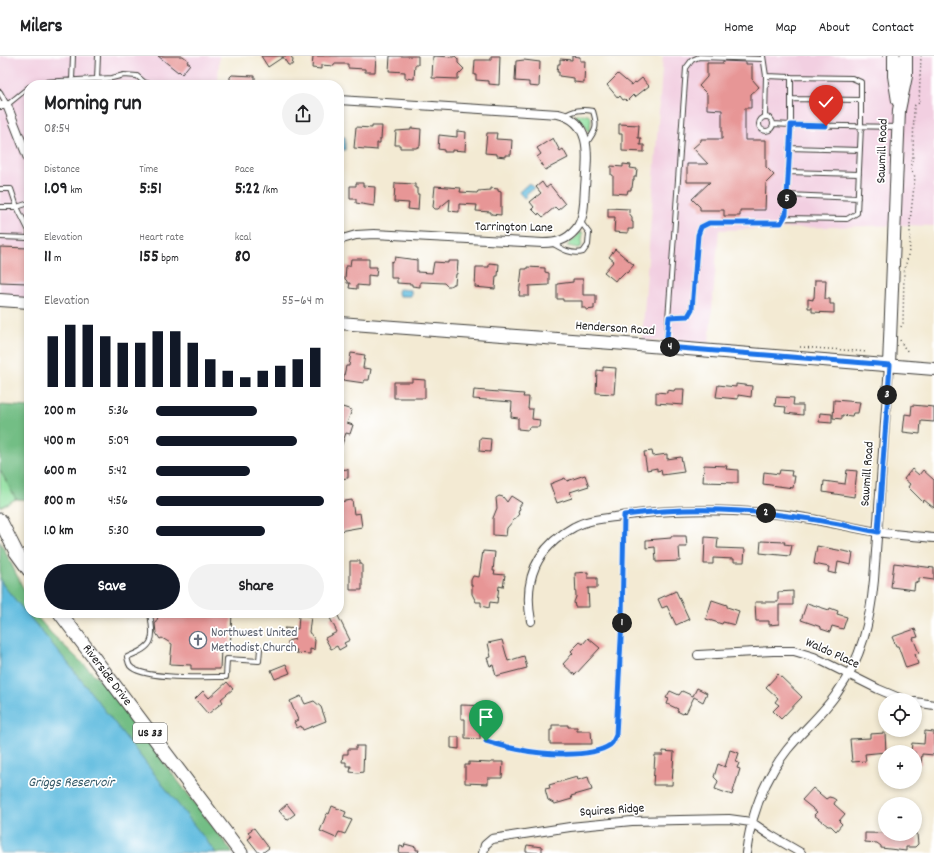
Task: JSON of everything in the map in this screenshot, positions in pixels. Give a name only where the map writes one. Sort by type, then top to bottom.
[{"type":"main road","name":"Sawmill Road","points":[[886,56],[894,76],[899,110]]},
{"type":"main road","name":"Sawmill Road","points":[[890,365],[898,127],[899,110],[906,76],[906,56]]},
{"type":"main road","points":[[0,300],[24,302]]},
{"type":"main road","name":"Henderson Road","points":[[344,323],[666,347],[934,369]]},
{"type":"main road","points":[[0,520],[16,552],[24,563]]},
{"type":"main road","name":"Riverside Drive","points":[[64,618],[241,853]]},
{"type":"street","points":[[344,100],[564,116],[578,126],[584,136],[586,144],[587,156],[583,209],[580,222]]},
{"type":"street","points":[[3,105],[24,150]]},
{"type":"street","name":"Tarrington Lane","points":[[344,238],[356,234],[374,234],[552,243],[561,241],[570,235],[577,228],[580,222]]},
{"type":"street","name":"Sawmill Road","points":[[746,853],[751,822],[772,773],[787,750],[837,694],[849,674],[863,643],[868,626],[872,601],[890,365]]},
{"type":"street","points":[[531,621],[528,600],[530,579],[542,552],[551,543],[574,526],[591,520],[653,511],[744,511],[789,516],[878,532],[934,538]]},
{"type":"street","name":"Waldo Place","points":[[698,655],[794,651],[814,657],[887,693]]},
{"type":"street","points":[[922,703],[934,705]]},
{"type":"street","name":"Squires Ridge","points":[[483,853],[485,845],[492,839],[570,827],[632,821],[729,818],[751,822]]},
{"type":"street","points":[[751,822],[801,853]]},
{"type":"lane","points":[[73,56],[72,80],[105,79],[124,75],[137,76],[142,80]]},
{"type":"lane","points":[[97,79],[98,56]]},
{"type":"lane","points":[[666,347],[686,68],[692,60],[699,57],[763,58],[766,76],[765,117],[760,121],[759,126],[762,130],[769,131],[773,124],[772,119],[765,117]]},
{"type":"lane","points":[[766,76],[852,78],[861,82],[857,213],[847,219],[784,218]]},
{"type":"lane","points":[[669,317],[688,316],[692,309],[698,235],[701,227],[709,223],[781,223],[784,218],[786,214],[791,125],[791,77]]},
{"type":"lane","points":[[0,92],[3,105],[24,90]]},
{"type":"lane","points":[[791,100],[861,100]]},
{"type":"lane","points":[[564,116],[572,111],[582,109],[593,111],[596,122],[595,132],[586,144]]},
{"type":"lane","points":[[773,124],[898,127]]},
{"type":"lane","points":[[789,148],[860,150]]},
{"type":"lane","points":[[788,172],[859,174]]},
{"type":"lane","points":[[0,189],[11,189],[17,207],[24,220]]},
{"type":"lane","points":[[787,195],[858,198]]},
{"type":"lane","points":[[0,207],[17,207],[24,205]]},
{"type":"lane","points":[[552,243],[566,251],[579,253],[584,252],[588,245],[589,233],[580,222]]},
{"type":"lane","points":[[0,237],[24,238]]},
{"type":"lane","points":[[486,741],[516,749],[545,754],[567,754],[588,752],[604,748],[614,741],[616,735],[622,620],[624,515]]},
{"type":"lane","points":[[151,618],[153,635],[151,641],[143,650],[127,657],[129,665],[142,671],[173,677],[226,677],[227,659],[259,661],[260,649]]},
{"type":"path","points":[[900,330],[902,323],[904,273],[910,246],[910,222],[915,177],[911,169],[913,156],[914,106],[919,103],[921,56]]},
{"type":"path","points":[[900,339],[908,352]]},
{"type":"shaded area","points":[[0,56],[219,56],[218,80],[24,80],[24,301],[0,299]]},
{"type":"shaded area","points":[[663,56],[934,56],[934,226],[902,225],[719,230],[709,343],[642,340]]},
{"type":"green space","points":[[576,114],[588,115],[591,118],[590,131],[588,131],[585,125],[575,116]]},
{"type":"green space","points":[[581,232],[583,233],[581,247],[567,246]]},
{"type":"green space","points":[[0,405],[24,407],[24,500],[16,499],[0,470]]},
{"type":"green space","points":[[0,470],[16,499],[0,507]]},
{"type":"green space","points":[[0,541],[24,590],[24,611],[3,585],[0,578]]},
{"type":"green space","points":[[29,618],[38,618],[51,633],[104,684],[233,853],[216,853]]},
{"type":"water","points":[[344,137],[345,137],[344,150]]},
{"type":"water","points":[[529,183],[534,188],[526,194],[527,196],[524,198],[519,192]]},
{"type":"water","points":[[399,289],[411,290],[411,296],[399,296]]},
{"type":"water","name":"Griggs Reservoir","points":[[0,578],[3,585],[24,610],[24,618],[30,618],[67,662],[216,853],[0,853]]},
{"type":"building","points":[[158,56],[183,56],[190,64],[182,74]]},
{"type":"building","points":[[261,56],[291,56],[293,60],[292,65],[288,65],[283,57],[268,67]]},
{"type":"building","points":[[313,56],[376,56],[375,72],[365,72],[365,69],[348,68],[348,64],[334,64],[334,66],[321,65],[321,69],[312,68]]},
{"type":"building","points":[[390,56],[418,56],[418,65],[415,65],[414,79],[405,78],[405,72],[389,71]]},
{"type":"building","points":[[433,56],[455,56],[458,59],[458,63],[464,69],[458,75],[458,79],[432,78]]},
{"type":"building","points":[[491,56],[500,56],[499,85],[489,84],[489,81],[476,80],[476,75],[474,75],[475,60],[491,60]]},
{"type":"building","points":[[572,56],[580,57],[580,61],[585,61],[584,83],[574,82],[574,78],[559,76],[559,72],[557,72],[560,59],[572,60]]},
{"type":"building","points":[[524,60],[540,62],[539,87],[529,86],[529,82],[515,81],[516,61]]},
{"type":"building","points":[[723,61],[746,62],[746,64],[752,64],[752,79],[759,87],[751,94],[751,108],[745,108],[745,140],[766,140],[766,167],[774,175],[766,183],[765,210],[740,210],[740,216],[724,216],[724,210],[700,210],[700,207],[692,199],[710,182],[687,182],[687,164],[708,164],[693,148],[701,141],[701,139],[722,139],[722,110],[707,109],[707,94],[699,86],[707,77],[707,63],[723,63]]},
{"type":"building","points":[[618,74],[631,85],[642,78],[649,86],[635,97],[633,95],[627,101],[625,99],[623,100],[620,96],[618,98],[607,85]]},
{"type":"building","points":[[232,75],[255,76],[255,80],[230,80]]},
{"type":"building","points":[[619,124],[639,125],[638,138],[641,138],[640,145],[644,145],[644,152],[622,151],[622,134],[619,134]]},
{"type":"building","points":[[372,126],[382,126],[381,139],[380,143],[377,143],[377,150],[354,148],[356,127],[372,128]]},
{"type":"building","points":[[411,128],[421,129],[420,146],[416,148],[400,148],[400,145],[395,145],[396,131],[411,130]]},
{"type":"building","points":[[457,131],[466,132],[465,151],[452,150],[452,152],[444,152],[444,150],[438,149],[439,135],[457,137]]},
{"type":"building","points":[[487,133],[497,133],[496,139],[512,140],[511,155],[505,155],[505,157],[497,156],[497,154],[485,153]]},
{"type":"building","points":[[553,138],[560,151],[563,149],[568,158],[545,170],[537,157],[541,154],[537,148]]},
{"type":"building","points":[[623,164],[631,165],[630,168],[637,169],[636,177],[634,177],[632,188],[631,190],[628,190],[627,194],[613,193],[613,175],[611,175],[611,166],[623,167]]},
{"type":"building","points":[[542,182],[546,188],[550,185],[565,204],[558,210],[555,207],[543,217],[539,213],[538,215],[532,209],[534,207],[530,202],[541,193],[536,187]]},
{"type":"building","points":[[356,183],[363,183],[363,186],[375,187],[374,206],[356,203],[356,199],[350,199],[350,186],[356,186]]},
{"type":"building","points":[[395,183],[415,184],[417,194],[419,194],[418,210],[408,209],[409,203],[394,202]]},
{"type":"building","points":[[435,186],[461,188],[460,192],[477,193],[478,191],[491,190],[491,188],[498,189],[498,191],[501,192],[501,215],[491,214],[491,212],[476,211],[477,205],[459,204],[459,212],[449,211],[450,199],[438,209],[435,209],[433,207]]},
{"type":"building","points":[[608,208],[629,209],[633,222],[633,229],[628,229],[628,233],[614,232],[615,217],[608,217]]},
{"type":"building","points":[[0,247],[24,248],[24,283],[0,282]]},
{"type":"building","points":[[615,249],[634,265],[627,273],[625,272],[615,281],[604,272],[614,261],[609,257]]},
{"type":"building","points":[[395,257],[417,260],[417,272],[432,273],[434,262],[448,263],[448,261],[458,261],[455,284],[447,286],[444,283],[420,282],[420,287],[412,286],[412,284],[397,283],[397,278],[391,278],[391,262],[394,261]]},
{"type":"building","points":[[351,259],[369,259],[369,267],[377,267],[376,276],[368,275],[368,286],[357,285],[357,289],[349,288],[350,283],[347,283],[345,279],[346,266],[350,266]]},
{"type":"building","points":[[489,263],[499,264],[495,289],[475,287],[476,267],[489,267]]},
{"type":"building","points":[[527,267],[545,268],[545,272],[549,273],[549,285],[529,286],[529,296],[519,296],[522,269],[527,269]]},
{"type":"building","points":[[573,279],[583,279],[583,295],[596,295],[596,304],[594,305],[594,309],[586,310],[586,308],[582,308],[582,301],[563,301],[563,299],[557,299],[557,284],[573,282]]},
{"type":"building","points":[[815,280],[826,280],[825,299],[830,299],[830,304],[834,304],[834,313],[812,312],[812,308],[808,308],[808,299],[813,300],[814,298]]},
{"type":"building","points":[[351,353],[365,355],[363,368],[371,369],[369,380],[364,380],[364,383],[344,380],[346,366],[349,366]]},
{"type":"building","points":[[603,367],[616,368],[614,394],[596,393],[597,370],[603,371]]},
{"type":"building","points":[[412,379],[425,380],[425,398],[394,398],[394,382],[412,382]]},
{"type":"building","points":[[736,384],[752,386],[751,397],[738,395],[738,399],[716,397],[718,385],[736,387]]},
{"type":"building","points":[[675,389],[684,389],[683,405],[656,403],[656,392],[667,393],[667,390],[674,391]]},
{"type":"building","points":[[474,390],[524,394],[523,397],[529,397],[528,409],[533,409],[532,419],[540,420],[539,427],[529,427],[528,430],[518,429],[518,418],[511,417],[512,402],[473,399]]},
{"type":"building","points":[[776,397],[794,398],[793,405],[803,405],[803,415],[785,413],[786,407],[775,406]]},
{"type":"building","points":[[834,400],[860,402],[858,413],[853,413],[852,416],[842,415],[842,419],[833,418]]},
{"type":"building","points":[[912,405],[934,407],[934,422],[921,421],[920,434],[903,432],[905,414],[911,415]]},
{"type":"building","points":[[344,408],[352,410],[347,423],[353,425],[350,434],[346,433],[344,439]]},
{"type":"building","points":[[820,413],[832,414],[832,423],[819,422]]},
{"type":"building","points":[[480,438],[491,439],[490,452],[479,451]]},
{"type":"building","points":[[652,451],[653,456],[667,454],[667,459],[681,457],[684,472],[662,475],[661,470],[657,471],[657,468],[647,470],[644,452]]},
{"type":"building","points":[[704,465],[727,466],[726,469],[738,470],[738,483],[703,482]]},
{"type":"building","points":[[344,469],[348,469],[348,478],[344,478]]},
{"type":"building","points":[[912,469],[919,475],[923,470],[934,480],[934,508],[924,500],[923,502],[908,487],[910,484],[904,479]]},
{"type":"building","points":[[780,470],[792,471],[791,476],[795,476],[793,488],[763,484],[764,472],[779,474]]},
{"type":"building","points":[[847,470],[857,471],[854,497],[823,492],[824,481],[845,484]]},
{"type":"building","points":[[585,475],[589,486],[570,492],[572,498],[557,503],[550,484],[565,478],[567,481]]},
{"type":"building","points":[[499,496],[503,497],[507,502],[511,496],[522,503],[519,507],[519,514],[507,528],[506,536],[493,535],[493,518],[497,508],[496,498]]},
{"type":"building","points":[[352,500],[354,514],[360,513],[362,527],[344,530],[344,501]]},
{"type":"building","points":[[671,536],[686,536],[687,547],[679,547],[680,561],[656,562],[655,547],[646,548],[646,540],[671,538]]},
{"type":"building","points":[[705,537],[718,538],[717,548],[745,549],[744,562],[734,562],[734,559],[713,558],[713,564],[704,564]]},
{"type":"building","points":[[761,541],[785,542],[784,544],[792,545],[790,556],[760,553]]},
{"type":"building","points":[[817,546],[853,553],[851,565],[838,562],[836,574],[828,572],[829,567],[814,564]]},
{"type":"building","points":[[483,551],[495,552],[494,574],[505,575],[503,587],[499,586],[497,603],[490,602],[489,608],[481,606],[481,602],[476,602],[472,594],[471,585],[473,576],[479,577]]},
{"type":"building","points":[[350,561],[360,561],[360,564],[362,564],[362,590],[350,590]]},
{"type":"building","points":[[894,563],[934,568],[934,580],[919,578],[919,583],[915,582],[914,590],[891,587]]},
{"type":"building","points":[[588,572],[588,578],[597,578],[597,588],[588,588],[589,607],[575,607],[575,573]]},
{"type":"building","points":[[676,591],[689,619],[676,625],[667,606],[662,608],[658,599]]},
{"type":"building","points":[[793,591],[793,605],[779,605],[779,624],[769,625],[769,621],[756,621],[755,602],[778,602],[778,592]]},
{"type":"building","points":[[712,600],[739,611],[735,625],[723,622],[722,624],[706,619]]},
{"type":"building","points":[[807,603],[829,610],[830,608],[838,611],[837,614],[847,617],[843,629],[832,626],[830,632],[801,620]]},
{"type":"building","name":"Northwest United Methodist Church","points":[[158,618],[232,618],[230,650],[221,649],[220,669],[191,669],[191,665],[170,664],[172,644],[162,638],[160,639],[156,633],[155,624]]},
{"type":"building","points":[[299,618],[311,618],[309,632],[315,640],[314,650],[310,649],[310,654],[296,653],[297,650],[288,649],[288,641],[295,639],[284,628],[298,629]]},
{"type":"building","points":[[330,618],[339,618],[350,640],[344,643],[346,646],[339,650],[337,646],[331,649],[325,638],[337,632]]},
{"type":"building","points":[[915,629],[918,637],[913,638],[919,653],[915,654],[918,664],[906,668],[898,646],[896,646],[892,637]]},
{"type":"building","points":[[588,638],[600,648],[575,675],[563,664],[573,653],[571,651],[580,642],[583,644]]},
{"type":"building","points":[[502,640],[508,661],[524,656],[527,668],[496,676],[493,665],[490,666],[487,658],[491,657],[488,643]]},
{"type":"building","points":[[286,664],[290,673],[275,679],[271,670]]},
{"type":"building","points":[[778,674],[802,697],[781,719],[773,711],[779,705],[775,702],[778,698],[766,687]]},
{"type":"building","points":[[227,682],[233,689],[221,699],[223,702],[208,714],[195,699],[203,691],[209,698]]},
{"type":"building","points":[[697,688],[707,693],[703,702],[694,697],[686,713],[685,712],[683,714],[677,711],[678,709],[667,704],[669,699],[666,698],[670,691],[679,695],[682,691],[693,696]]},
{"type":"building","points":[[301,696],[305,704],[314,701],[321,707],[326,721],[303,730],[301,726],[297,728],[294,722],[298,720],[290,701]]},
{"type":"building","points":[[461,705],[490,706],[489,719],[480,719],[480,739],[465,738],[465,719],[461,719]]},
{"type":"building","points":[[552,725],[568,725],[568,727],[577,727],[577,731],[591,731],[592,744],[550,744],[550,730],[552,730]]},
{"type":"building","points":[[925,731],[934,732],[934,755],[922,754],[922,745],[912,745],[912,743],[924,744]]},
{"type":"building","points":[[878,733],[878,737],[885,737],[886,745],[878,745],[878,753],[865,754],[866,761],[852,762],[850,739],[870,738],[870,734]]},
{"type":"building","points":[[451,737],[459,737],[459,749],[451,748]]},
{"type":"building","points":[[356,746],[364,746],[363,772],[358,773],[350,772],[351,766],[346,766],[346,762],[342,762],[343,754],[348,754],[348,749],[356,749]]},
{"type":"building","points":[[730,750],[739,753],[736,762],[739,763],[737,768],[740,769],[732,795],[715,789],[718,781],[714,777],[718,764],[725,767]]},
{"type":"building","points":[[663,751],[674,752],[672,785],[653,785],[655,755],[663,755]]},
{"type":"building","points":[[469,762],[503,762],[502,778],[488,778],[488,784],[465,783],[465,765],[469,765]]},
{"type":"building","points":[[577,777],[578,780],[588,777],[592,790],[571,796],[572,799],[555,804],[548,800],[545,789],[550,788],[549,785]]},
{"type":"building","points":[[813,788],[826,799],[829,797],[836,800],[834,804],[845,814],[839,821],[842,824],[836,831],[814,815],[817,812],[802,800]]},
{"type":"building","points":[[287,804],[295,814],[287,820],[279,811]]},
{"type":"building","points":[[332,806],[346,812],[344,817],[352,820],[345,834],[339,832],[336,838],[320,831],[327,813],[329,814]]},
{"type":"building","points":[[254,828],[269,848],[262,853],[259,853],[248,839],[251,837],[248,832]]},
{"type":"building","points":[[865,833],[878,833],[878,841],[918,841],[918,844],[915,847],[906,847],[906,851],[881,848],[881,846],[877,843],[865,842]]},
{"type":"building","points":[[405,844],[416,847],[416,850],[419,850],[418,853],[399,853],[400,846],[404,847]]},
{"type":"building","points":[[527,845],[542,847],[542,853],[526,852]]},
{"type":"place","name":"Northwest United Methodist Church","points":[[198,640]]},
{"type":"route","points":[[486,741],[516,749],[545,754],[588,752],[604,748],[614,741],[616,735],[624,579],[624,515],[653,511],[744,511],[789,516],[878,532],[890,365],[666,347],[669,317],[688,316],[692,309],[698,235],[701,227],[709,223],[781,223],[786,214],[791,125],[826,126]]}]
